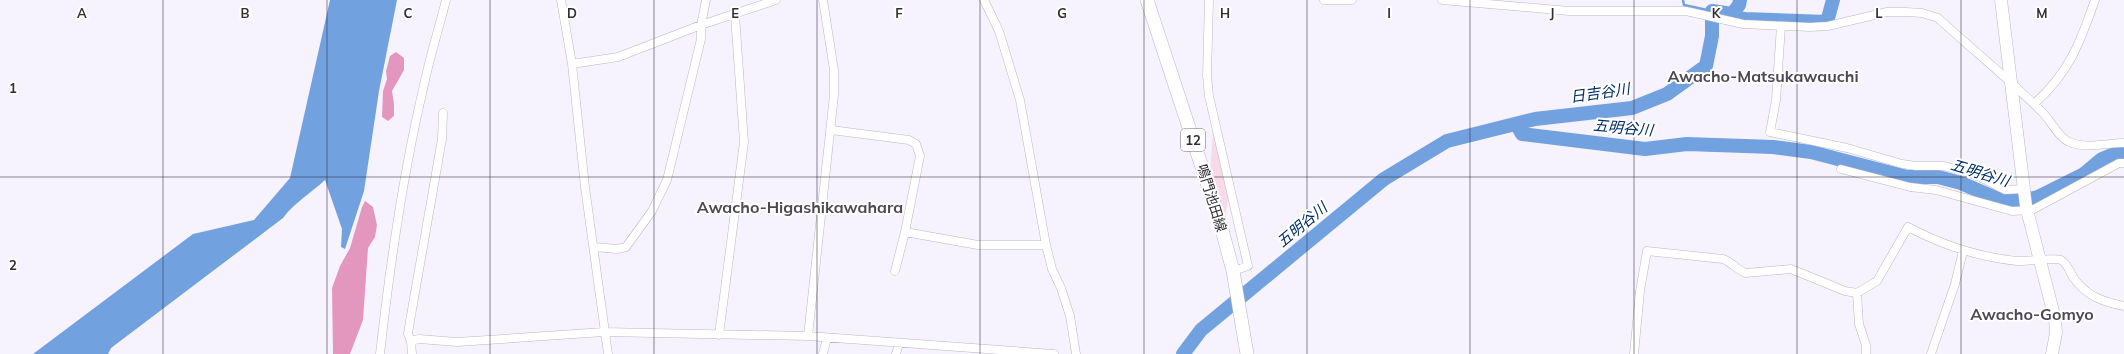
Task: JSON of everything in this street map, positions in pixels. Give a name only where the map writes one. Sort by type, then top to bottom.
[{"type":"main road","name":"鳴門池田線","points":[[1147,0],[1220,222],[1234,276],[1247,354]]},
{"type":"street","points":[[380,354],[390,269],[403,189],[424,85],[446,0]]},
{"type":"street","points":[[561,0],[572,64],[585,187],[608,354]]},
{"type":"street","points":[[594,247],[617,249],[626,247],[652,211],[664,186],[678,138],[701,39],[701,25],[706,0]]},
{"type":"street","points":[[572,64],[618,57],[701,25],[735,15],[776,0]]},
{"type":"street","points":[[808,336],[831,130],[834,70],[823,0]]},
{"type":"street","points":[[984,0],[999,31],[1020,100],[1046,245],[1052,269],[1061,288],[1070,316],[1076,354]]},
{"type":"street","points":[[1209,0],[1207,76],[1209,96],[1248,266],[1234,276]]},
{"type":"street","points":[[1324,0],[1352,0]]},
{"type":"street","points":[[1442,0],[1569,11],[1686,11],[1734,22],[1781,26],[1828,26],[1887,12],[1922,13],[1938,18],[2034,104],[2049,119],[2059,134],[2068,142],[2078,145],[2124,143]]},
{"type":"street","points":[[2001,0],[2023,191],[2039,261],[2055,319],[2056,333],[2052,354]]},
{"type":"street","points":[[2034,104],[2048,92],[2068,65],[2080,45],[2096,0]]},
{"type":"street","points":[[719,335],[744,142],[735,15]]},
{"type":"street","points":[[1781,26],[1776,100],[1770,132],[1847,148],[1902,164],[1916,166],[1943,166],[1980,177],[2004,190],[2023,191]]},
{"type":"street","points":[[412,354],[408,334],[442,139],[443,113]]},
{"type":"street","points":[[831,130],[909,140],[916,144],[920,156],[905,232],[895,271]]},
{"type":"street","points":[[1841,169],[1910,187],[1936,190],[2012,211],[2026,208],[2119,163],[2124,163]]},
{"type":"street","points":[[1634,354],[1640,291],[1647,252],[1723,259],[1733,263],[1740,271],[1746,273],[1791,269],[1845,291],[1856,293],[1877,281],[1908,226],[1935,241],[1962,251],[2017,261],[2039,261],[2056,257],[2063,261],[2077,283],[2098,300],[2124,306]]},
{"type":"street","points":[[905,232],[978,245],[1046,245]]},
{"type":"street","points":[[1931,354],[1955,284],[1962,251]]},
{"type":"street","points":[[1856,293],[1858,324],[1866,345],[1866,354]]},
{"type":"street","points":[[410,341],[419,339],[457,342],[604,332],[808,336],[1054,354]]},
{"type":"street","points":[[823,354],[827,338]]},
{"type":"street","points":[[896,354],[899,343]]},
{"type":"shaded area","points":[[396,52],[404,58],[404,70],[392,91],[394,116],[388,121],[382,117],[383,91],[387,79],[386,71],[390,56]]},
{"type":"shaded area","points":[[1213,131],[1229,193],[1225,217],[1210,175]]},
{"type":"shaded area","points":[[365,201],[373,207],[377,225],[375,237],[368,248],[363,320],[350,354],[333,354],[332,288],[340,266],[350,248]]},
{"type":"water","points":[[330,0],[397,0],[379,91],[364,191],[345,249],[341,247],[342,229],[325,180],[283,218],[111,348],[108,354],[33,354],[193,234],[254,220],[290,178]]},
{"type":"waterway","points":[[1683,0],[1684,5],[1712,11]]},
{"type":"waterway","name":"五明谷川","points":[[1183,354],[1201,330],[1384,179],[1447,141],[1535,119],[1632,108],[1667,94],[1706,66],[1712,36],[1712,11],[1732,14],[1739,5],[1740,0]]},
{"type":"waterway","points":[[1732,14],[1737,18],[1745,19],[1827,22],[1833,0]]},
{"type":"waterway","name":"五明谷川","points":[[1517,125],[1522,134],[1645,149],[1687,144],[1773,147],[1811,152],[1907,177],[1938,177],[1961,183],[1998,199],[2020,201],[2038,197],[2084,174],[2102,159],[2117,153],[2124,153]]},
{"type":"district","name":"Awacho-Matsukawauchi","points":[[1763,76]]},
{"type":"district","name":"Awacho-Higashikawahara","points":[[800,207]]},
{"type":"district","name":"Awacho-Gomyo","points":[[2032,314]]},
{"type":"water label","name":"日吉谷川","points":[[1600,93]]}]
